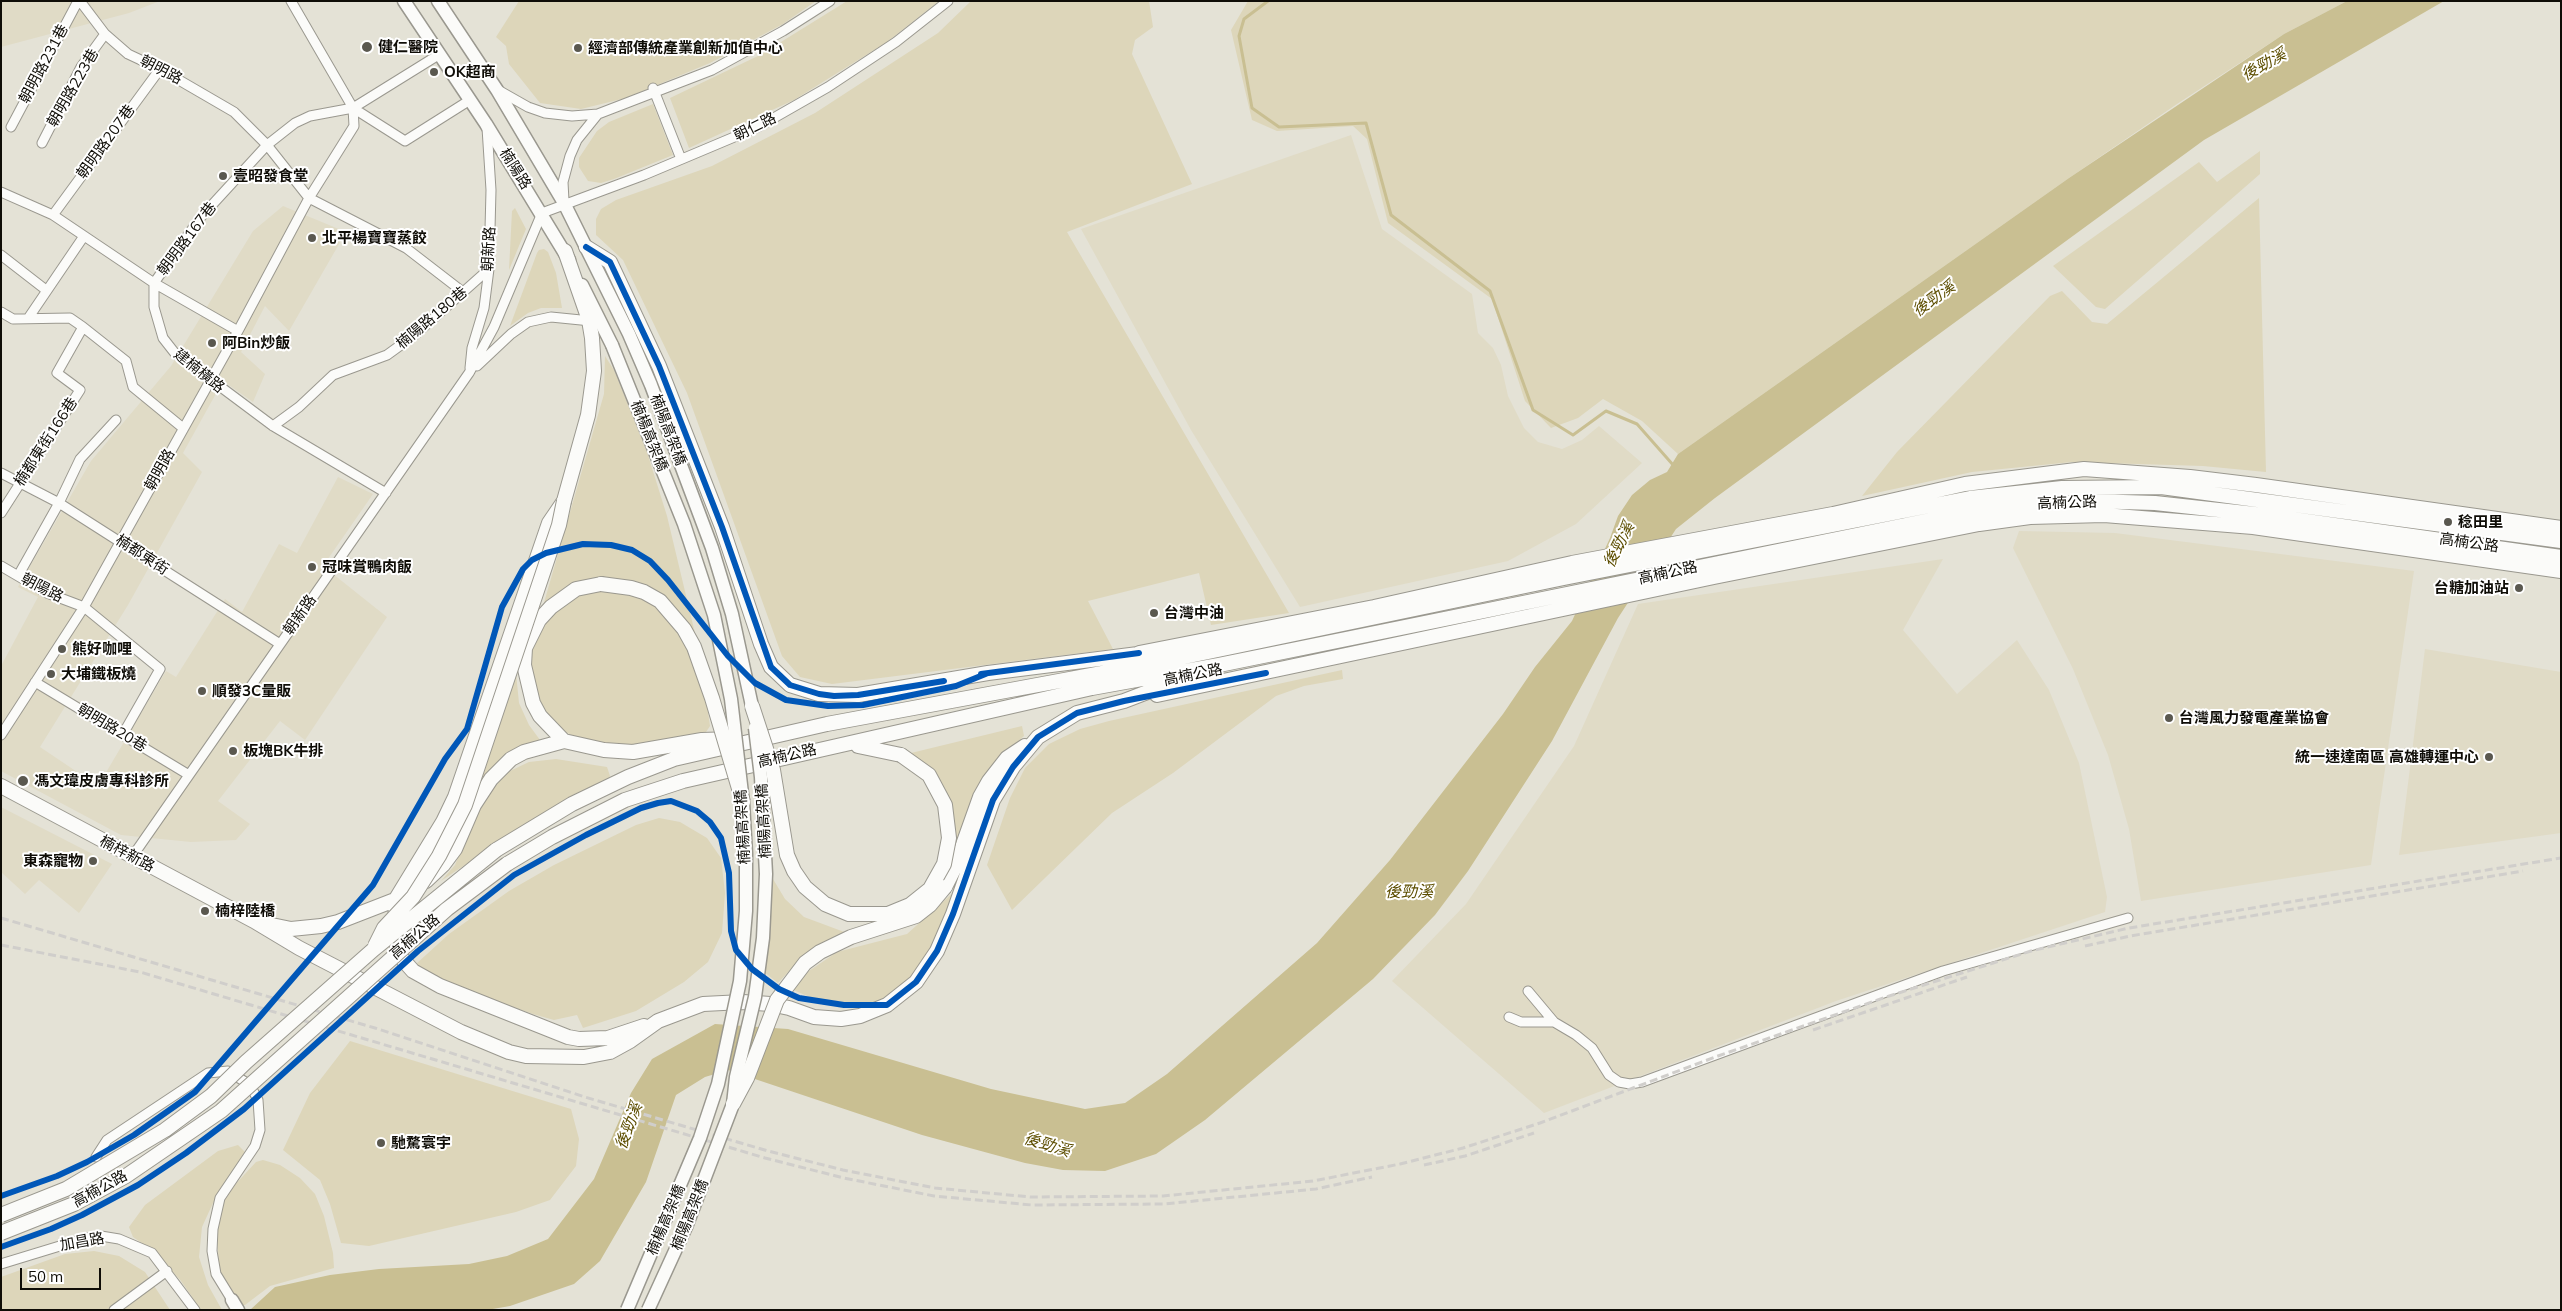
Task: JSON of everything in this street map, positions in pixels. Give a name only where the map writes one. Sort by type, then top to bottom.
[{"type":"main road","points":[[586,246],[610,262],[659,366],[718,518],[761,644],[771,667],[790,685],[819,694],[858,695],[988,673],[1140,660],[1214,645]]},
{"type":"main road","points":[[374,949],[384,928],[413,897],[439,856],[466,805],[559,525],[588,415],[592,387],[595,321],[565,251]]},
{"type":"main road","name":"高楠公路","points":[[1214,645],[1572,563],[1832,514],[1965,484],[2084,469],[2190,477],[2256,485],[2561,528]]},
{"type":"main road","name":"高楠公路","points":[[1,1215],[66,1189],[166,1130],[211,1096],[246,1062],[374,949],[496,850],[572,804],[628,777],[674,759],[768,737],[1214,645],[1970,498],[2026,490],[2161,487],[2561,541]]},
{"type":"main road","points":[[564,501],[546,533],[455,797],[396,899],[395,935],[398,954],[414,971],[440,986],[574,1038],[608,1038],[703,1004],[743,1002],[789,1008],[814,1017],[850,1018],[873,1012],[898,998],[916,982],[937,952],[953,914],[993,800],[1013,767],[1038,737]]},
{"type":"main road","name":"高楠公路","points":[[1,1232],[74,1204],[118,1180],[221,1111],[447,909],[507,864],[552,837],[625,800],[684,780],[1121,682],[1219,664],[1974,511],[2026,504],[2090,501],[2211,508],[2561,556]]},
{"type":"main road","name":"高楠公路","points":[[1124,701],[1222,682],[1375,647],[1979,524],[2066,515],[2163,519],[2253,527],[2561,571]]},
{"type":"main road","points":[[564,741],[540,716],[533,703],[524,665],[525,648],[539,620],[551,607],[576,589],[601,584],[632,588],[644,592],[660,601],[684,629],[694,647],[712,698],[743,802]]},
{"type":"main road","points":[[733,1104],[747,1078],[777,1000],[805,963],[820,952],[852,937],[916,916],[930,905],[944,887],[955,867],[980,797],[989,781],[1007,758],[1077,714],[1124,701],[1219,664]]},
{"type":"main road","points":[[1121,682],[1222,682]]},
{"type":"main road","points":[[752,706],[773,770],[786,847],[794,871],[805,886],[824,904],[849,914],[873,916],[905,908],[921,898],[930,889],[944,864],[949,838],[945,805],[929,775],[902,755],[879,748],[847,744]]},
{"type":"main road","points":[[254,920],[290,929],[321,926],[338,922],[416,891],[449,858],[483,791],[501,768],[511,759],[529,750],[564,741],[604,750],[633,752],[702,740],[768,737]]},
{"type":"main road","name":"楠梓新路","points":[[1,786],[254,920]]},
{"type":"main road","points":[[254,920],[299,948],[462,1032],[526,1056],[578,1057],[610,1052],[630,1041],[658,1021]]},
{"type":"street","name":"朝明路","points":[[79,1],[105,34],[128,54],[160,68],[234,112],[266,145],[309,198],[406,248],[463,292]]},
{"type":"street","name":"朝明路231巷","points":[[10,127],[79,1]]},
{"type":"street","points":[[291,1],[353,108],[354,126],[309,198]]},
{"type":"street","name":"楠陽路","points":[[404,1],[486,124],[565,251]]},
{"type":"street","name":"楠陽路","points":[[438,1],[497,90],[564,203],[629,334]]},
{"type":"street","points":[[497,90],[528,107],[545,113],[572,116],[598,114],[712,70],[783,32],[830,1]]},
{"type":"street","name":"朝仁路","points":[[542,213],[758,128],[828,87],[896,42],[948,1]]},
{"type":"street","name":"朝明路223巷","points":[[42,143],[81,68],[105,34]]},
{"type":"street","points":[[353,108],[440,54]]},
{"type":"street","name":"朝明路207巷","points":[[53,214],[160,68]]},
{"type":"street","points":[[654,91],[682,159]]},
{"type":"street","points":[[353,108],[389,129],[402,140],[408,140],[470,100]]},
{"type":"street","name":"朝明路167巷","points":[[238,331],[154,282],[200,218],[266,145],[295,123],[310,116],[353,108]]},
{"type":"street","points":[[564,203],[563,182],[568,162],[577,140],[598,114]]},
{"type":"street","name":"朝新路","points":[[469,373],[472,348],[484,308],[489,269],[491,190],[486,124]]},
{"type":"street","points":[[1,192],[53,214],[154,282]]},
{"type":"street","name":"朝明路","points":[[1,735],[84,607],[210,382],[309,198]]},
{"type":"street","name":"朝新路","points":[[132,857],[469,373],[494,328],[542,213]]},
{"type":"street","points":[[29,317],[84,236]]},
{"type":"street","points":[[1,255],[46,290]]},
{"type":"street","name":"楠陽路180巷","points":[[273,426],[300,407],[326,379],[387,355],[416,334],[489,269]]},
{"type":"street","name":"建楠橫路","points":[[154,282],[154,307],[163,338],[174,352],[210,382],[273,426],[386,493]]},
{"type":"street","points":[[1,312],[13,319],[29,317],[70,318],[126,361],[133,387],[183,428]]},
{"type":"street","name":"朝新路","points":[[469,373],[511,334],[528,322],[551,317],[595,321]]},
{"type":"street","name":"楠楊高架橋","points":[[595,321],[612,345],[684,524],[714,616],[731,699],[743,802],[746,854],[744,941],[740,981],[718,1084],[700,1138],[627,1310]]},
{"type":"street","name":"楠都東街166巷","points":[[1,513],[80,390],[57,373],[83,327]]},
{"type":"street","name":"楠陽高架橋","points":[[629,334],[654,394],[712,548],[732,614],[752,706],[761,777],[766,874],[763,938],[756,997],[736,1077],[733,1104],[686,1227],[648,1310]]},
{"type":"street","points":[[18,576],[59,503],[80,460],[116,420]]},
{"type":"street","name":"楠都東街","points":[[1,473],[18,484],[59,503],[280,644]]},
{"type":"street","name":"朝陽路","points":[[1,566],[47,593],[84,607],[160,669],[123,734]]},
{"type":"street","name":"朝明路20巷","points":[[35,682],[189,774]]},
{"type":"street","points":[[1528,991],[1554,1022],[1592,1048],[1610,1075],[1619,1082],[1642,1082],[1943,972],[2128,918]]},
{"type":"street","points":[[1509,1017],[1521,1022],[1554,1022]]},
{"type":"street","points":[[96,1157],[107,1140],[194,1081],[217,1071],[235,1074],[250,1085],[258,1100],[261,1113],[260,1130],[255,1146],[220,1198],[213,1229],[212,1251],[216,1274],[235,1305]]},
{"type":"street","name":"加昌路","points":[[1,1264],[86,1238],[108,1236],[144,1248],[167,1271],[195,1310]]},
{"type":"street","points":[[114,1310],[167,1271]]},
{"type":"shaded area","points":[[1,1],[160,1],[129,13],[1,47]]},
{"type":"shaded area","name":"經濟部傳統產業創新加值中心","points":[[519,1],[816,1],[783,24],[710,63],[626,98],[581,109],[540,103],[509,64],[506,46],[496,37]]},
{"type":"shaded area","points":[[847,1],[939,1],[887,42],[794,100],[689,148],[670,98],[760,55]]},
{"type":"shaded area","points":[[971,1],[1149,1],[1153,27],[1135,40],[1132,54],[1192,184],[1067,232],[1289,613],[1211,625],[1199,573],[1088,601],[1113,649],[832,684],[800,677],[782,656],[687,393],[623,260],[596,235],[596,219],[601,209],[616,200],[712,166],[815,113],[938,33]]},
{"type":"shaded area","points":[[1248,1],[2347,1],[2284,34],[2177,104],[1678,454],[1642,421],[1603,399],[1578,418],[1551,428],[1525,401],[1492,299],[1388,223],[1367,139],[1353,126],[1277,131],[1252,120],[1231,30]]},
{"type":"shaded area","points":[[653,104],[673,155],[601,183],[588,181],[579,167],[579,158],[597,131],[609,122]]},
{"type":"shaded area","points":[[1351,135],[1382,229],[1472,294],[1478,333],[1493,348],[1501,365],[1508,396],[1524,428],[1538,442],[1562,449],[1582,440],[1599,426],[1642,463],[1576,524],[1508,561],[1300,607],[1191,430],[1081,229]]},
{"type":"shaded area","points":[[2260,151],[2260,174],[2105,309],[2096,307],[2053,266],[2199,162],[2217,182]]},
{"type":"shaded area","points":[[2259,198],[2266,472],[2203,466],[2072,462],[1972,472],[1862,496],[1897,452],[2050,296],[2062,291],[2092,322],[2107,324]]},
{"type":"shaded area","points":[[283,206],[346,232],[289,331],[265,306],[241,352],[265,374],[253,402],[223,381],[183,453],[202,472],[128,605],[40,747],[98,786],[166,671],[176,677],[225,599],[242,612],[279,544],[297,553],[338,477],[373,494],[323,566],[387,617],[305,740],[280,721],[218,801],[250,824],[236,840],[191,842],[121,835],[1,771],[1,666],[38,597],[18,587],[91,461],[171,366],[253,231]]},
{"type":"shaded area","points":[[515,208],[526,229],[509,270],[512,211]]},
{"type":"shaded area","points":[[544,249],[548,252],[556,273],[562,308],[541,308],[528,313],[510,326],[537,253],[539,250]]},
{"type":"shaded area","points":[[605,356],[614,370],[647,452],[667,516],[699,650],[710,726],[706,732],[689,737],[631,746],[607,745],[573,736],[560,729],[544,709],[531,681],[530,656],[533,641],[604,394]]},
{"type":"shaded area","points":[[2019,531],[2115,533],[2414,571],[2371,865],[2141,901],[2129,829],[2108,755],[2073,669],[2013,548]]},
{"type":"shaded area","points":[[1943,559],[1903,630],[1957,694],[2017,640],[2049,690],[2079,763],[2107,897],[2105,912],[1836,1001],[1544,1113],[1392,981],[1466,904],[1574,746],[1638,604]]},
{"type":"shaded area","points":[[2425,649],[2561,672],[2561,833],[2399,855]]},
{"type":"shaded area","points":[[515,663],[519,703],[529,725],[540,740],[518,749],[466,811]]},
{"type":"shaded area","points":[[1342,670],[1343,679],[1304,686],[1276,696],[1173,773],[1112,813],[1012,910],[987,865],[1010,798],[1025,768],[1049,744],[1080,729],[1109,721]]},
{"type":"shaded area","points":[[1022,726],[1024,736],[1007,751],[949,867],[953,827],[911,753]]},
{"type":"shaded area","points":[[556,759],[607,767],[610,776],[606,782],[511,834],[441,881],[455,865],[470,828],[489,793],[508,772],[529,762]]},
{"type":"shaded area","points":[[1,807],[112,864],[79,913],[39,880],[25,894],[1,872]]},
{"type":"shaded area","points":[[659,818],[680,822],[707,838],[721,858],[725,893],[722,933],[708,962],[684,982],[636,1011],[583,1028],[577,1015],[554,1020],[533,1014],[462,989],[426,972],[416,964],[449,934],[509,891],[554,865],[636,825]]},
{"type":"shaded area","points":[[770,874],[785,899],[804,917],[847,933],[835,936],[802,957],[778,983],[764,972]]},
{"type":"shaded area","points":[[956,890],[934,946],[920,968],[896,994],[879,1002],[847,1003],[812,998],[791,989],[809,971],[837,952],[907,934]]},
{"type":"shaded area","points":[[350,1041],[571,1109],[579,1139],[576,1166],[550,1200],[516,1212],[369,1246],[341,1243],[330,1204],[320,1180],[283,1150],[310,1093]]},
{"type":"shaded area","points":[[238,1145],[246,1153],[213,1203],[202,1227],[199,1257],[208,1285],[222,1310],[201,1310],[181,1281],[155,1252],[133,1237],[129,1227],[145,1205],[218,1151]]},
{"type":"shaded area","points":[[263,1160],[280,1165],[300,1178],[315,1194],[324,1216],[333,1253],[334,1268],[270,1286],[245,1305],[238,1305],[219,1270],[217,1230],[222,1205],[231,1189],[256,1162]]},
{"type":"shaded area","points":[[94,1251],[119,1256],[145,1272],[170,1310],[1,1310],[1,1277],[65,1254]]},
{"type":"water","name":"後勁溪","points":[[2347,1],[2444,1],[2204,140],[1715,498],[1676,529],[1618,618],[1552,741],[1468,871],[1435,915],[1373,979],[1205,1120],[1156,1154],[1105,1171],[1063,1170],[1025,1163],[922,1135],[728,1070],[705,1077],[676,1095],[646,1182],[600,1261],[574,1284],[510,1306],[487,1310],[250,1310],[275,1287],[330,1275],[379,1269],[469,1264],[507,1256],[548,1239],[594,1179],[631,1093],[652,1059],[715,1024],[788,1029],[991,1089],[1085,1109],[1125,1103],[1167,1074],[1317,943],[1390,860],[1503,714],[1535,667],[1572,621],[1610,538],[1618,516],[1632,495],[1650,480],[1667,472],[1678,454],[2069,178],[2284,34]]},
{"type":"waterway","points":[[1268,1],[1244,19],[1239,36],[1252,108],[1279,127],[1366,123],[1391,215],[1490,291],[1533,410],[1573,435],[1606,411],[1637,424],[1674,466]]},
{"type":"railway","points":[[1,918],[375,1028],[585,1097],[768,1151],[843,1170],[935,1188],[1030,1197],[1163,1196],[1313,1181],[1400,1164],[1463,1148],[1540,1123],[1718,1056],[1886,997],[2031,951],[2129,928],[2561,858]]},
{"type":"railway","points":[[2085,946],[2130,936],[2523,871]]},
{"type":"railway","points":[[1,945],[140,972],[765,1158],[844,1178],[934,1196],[1032,1205],[1164,1204],[1316,1189],[1372,1177]]},
{"type":"railway","points":[[1813,1030],[1967,977]]},
{"type":"railway","points":[[1424,1165],[1465,1156],[1534,1133]]},
{"type":"cycle path","points":[[586,247],[610,262],[659,366],[722,527],[771,667],[790,685],[819,694],[834,696],[858,695],[944,681]]},
{"type":"cycle path","points":[[1,1196],[57,1176],[87,1162],[134,1135],[195,1092],[373,885],[445,759],[467,729],[502,607],[523,569],[532,560],[546,553],[583,544],[611,545],[632,550],[650,561],[668,580],[728,656],[755,683],[786,700],[828,706],[863,705],[956,686],[988,673]]},
{"type":"cycle path","points":[[981,674],[1139,653]]},
{"type":"cycle path","points":[[1,1247],[51,1229],[82,1215],[138,1185],[186,1153],[244,1109],[418,951],[514,875],[586,835],[641,808],[658,803],[671,801],[697,811],[710,822],[721,838],[729,873],[731,931],[736,950],[752,969],[779,989],[799,998],[844,1005],[887,1005],[916,982],[937,951],[953,914],[993,800],[1013,767],[1038,737],[1077,713],[1124,701],[1266,673]]},
{"type":"place","name":"健仁醫院","points":[[367,47]]},
{"type":"place","name":"經濟部傳統產業創新加值中心","points":[[578,48]]},
{"type":"place","name":"OK超商","points":[[434,72]]},
{"type":"place","name":"壹昭發食堂","points":[[223,176]]},
{"type":"place","name":"北平楊寶寶蒸餃","points":[[312,238]]},
{"type":"place","name":"阿Bin炒飯","points":[[212,343]]},
{"type":"place","name":"稔田里","points":[[2448,522]]},
{"type":"place","name":"冠味賞鴨肉飯","points":[[312,567]]},
{"type":"place","name":"台糖加油站","points":[[2519,588]]},
{"type":"place","name":"台灣中油","points":[[1154,613]]},
{"type":"place","name":"熊好咖哩","points":[[62,649]]},
{"type":"place","name":"大埔鐵板燒","points":[[51,674]]},
{"type":"place","name":"順發3C量販","points":[[202,691]]},
{"type":"place","name":"台灣風力發電產業協會","points":[[2169,718]]},
{"type":"place","name":"板塊BK牛排","points":[[233,751]]},
{"type":"place","name":"統一速達南區 高雄轉運中心","points":[[2489,757]]},
{"type":"place","name":"馮文瑋皮膚專科診所","points":[[23,781]]},
{"type":"place","name":"東森寵物","points":[[93,861]]},
{"type":"place","name":"楠梓陸橋","points":[[205,911]]},
{"type":"place","name":"馳騖寰宇","points":[[381,1143]]}]
